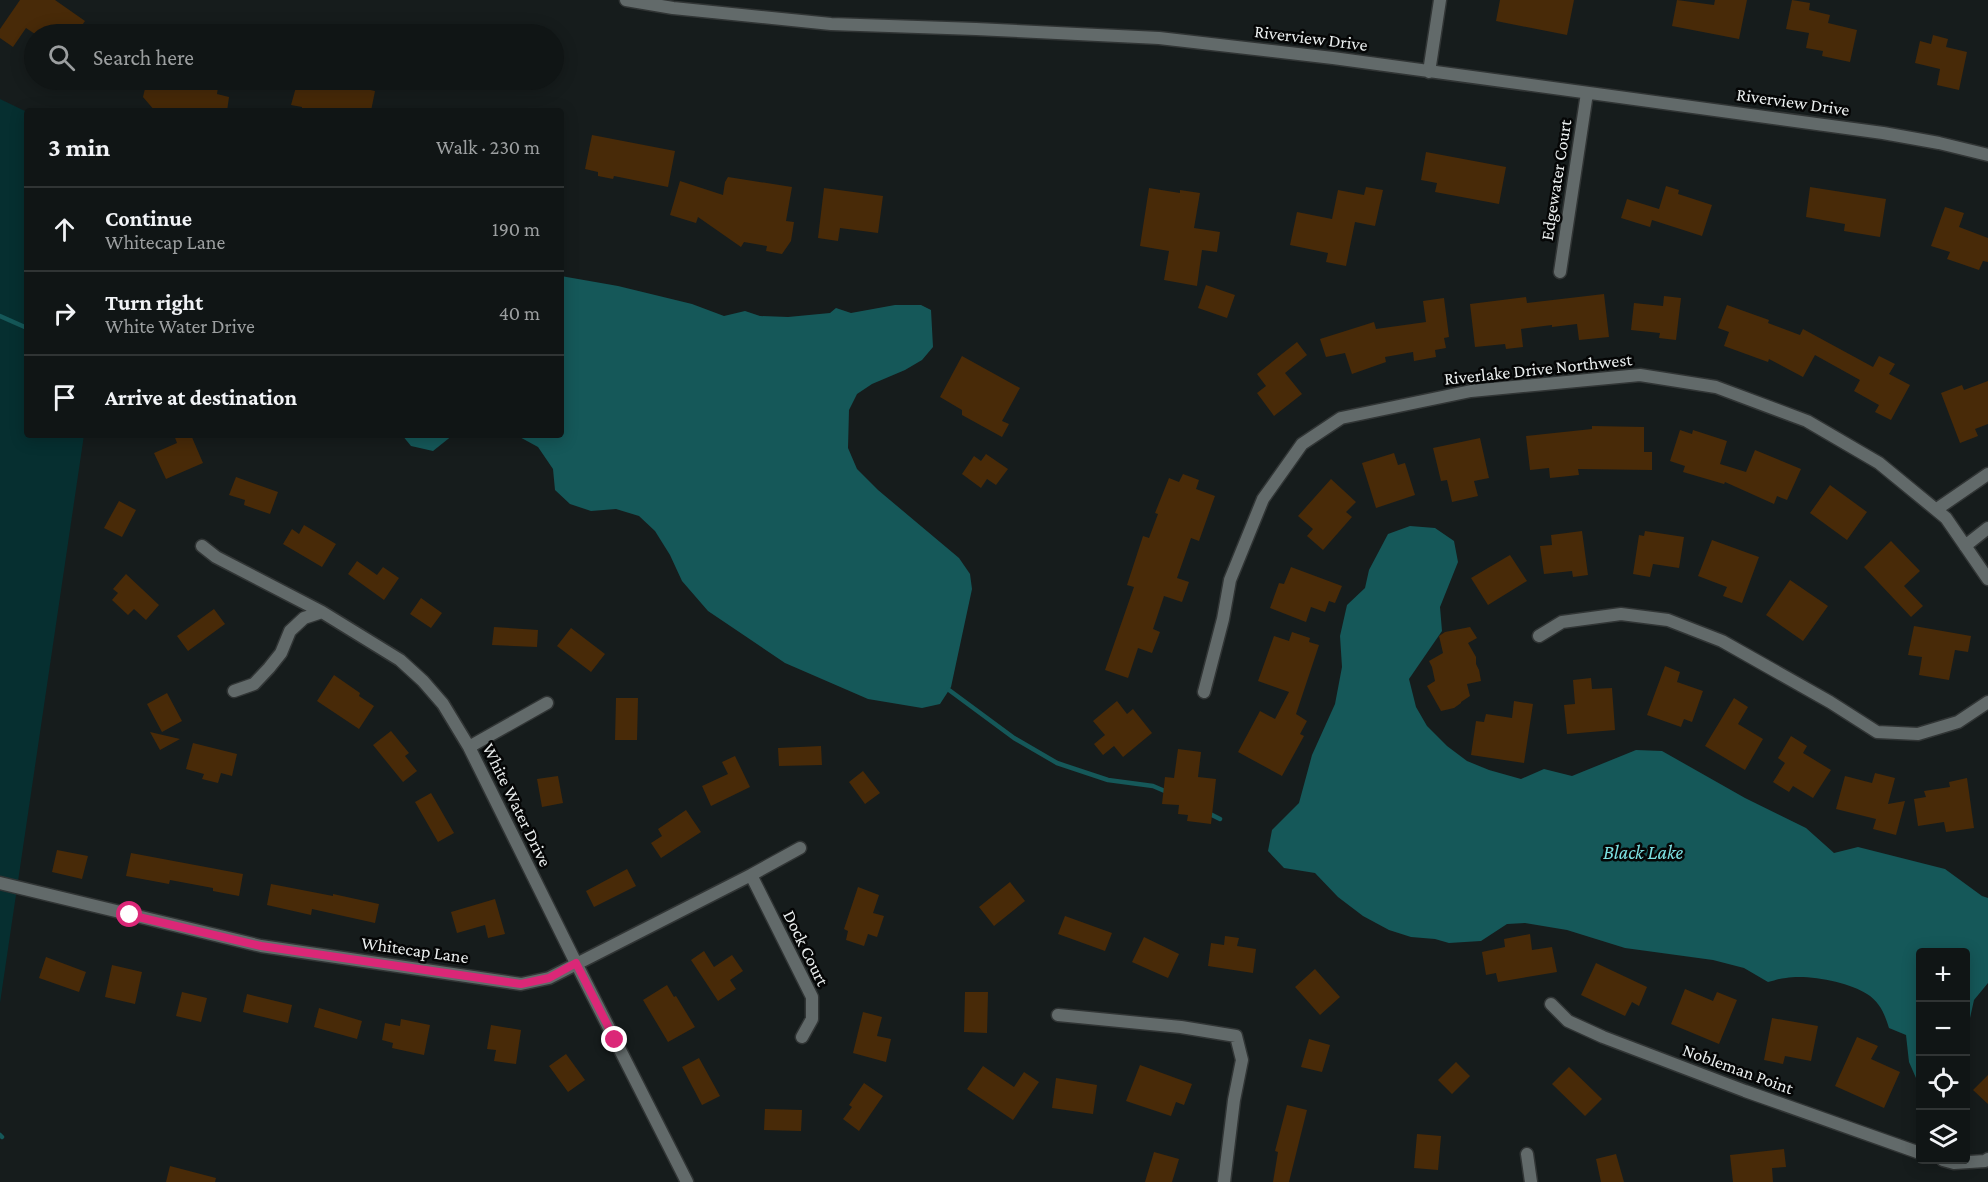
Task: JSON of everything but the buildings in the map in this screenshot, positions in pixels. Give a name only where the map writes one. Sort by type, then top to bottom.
[{"type":"street","name":"Riverview Drive","points":[[626,0],[673,8],[831,24],[1159,38],[1333,58],[1883,133],[1988,155]]},
{"type":"street","points":[[1429,72],[1440,0]]},
{"type":"street","name":"Edgewater Court","points":[[1560,272],[1587,93]]},
{"type":"street","name":"Riverlake Drive Northwest","points":[[1204,692],[1230,580],[1263,499],[1302,444],[1341,418],[1471,391],[1640,375],[1716,387],[1807,421],[1879,463],[1946,518],[1988,579]]},
{"type":"street","points":[[1937,509],[1988,474]]},
{"type":"street","points":[[1965,546],[1988,528]]},
{"type":"street","name":"White Water Drive","points":[[202,546],[216,557],[322,612],[400,660],[443,704],[469,747],[687,1182]]},
{"type":"street","points":[[234,691],[254,684],[281,653],[290,631],[304,618],[322,612]]},
{"type":"street","points":[[1539,636],[1562,622],[1621,614],[1668,620],[1722,641],[1830,702],[1877,732],[1918,734],[1958,722],[1988,702]]},
{"type":"street","points":[[469,747],[546,703]]},
{"type":"street","name":"Whitecap Lane","points":[[0,883],[261,946],[521,984],[549,978],[800,848]]},
{"type":"street","name":"Dock Court","points":[[751,875],[812,998],[812,1019],[802,1037]]},
{"type":"street","name":"Nobleman Point","points":[[1551,1004],[1568,1022],[1745,1091],[1916,1152]]},
{"type":"street","points":[[1058,1015],[1181,1027],[1236,1036],[1242,1060],[1234,1100],[1224,1182]]},
{"type":"street","points":[[1527,1154],[1531,1182]]},
{"type":"street","points":[[1970,1162],[1988,1159]]},
{"type":"shaded area","points":[[0,99],[24,111],[24,438],[84,438],[0,1003]]},
{"type":"water","points":[[564,277],[618,286],[692,304],[724,316],[745,311],[760,316],[788,317],[830,313],[836,308],[851,313],[895,305],[921,305],[931,310],[933,347],[922,360],[872,384],[857,394],[849,410],[848,448],[857,469],[878,490],[959,558],[970,574],[972,589],[951,687],[940,704],[922,708],[868,699],[785,663],[708,611],[682,581],[655,531],[639,516],[616,509],[591,511],[570,504],[555,490],[553,469],[538,447],[522,438],[564,438]]},
{"type":"water","points":[[404,438],[449,438],[433,451],[411,446]]},
{"type":"water","name":"Black Lake","points":[[1410,526],[1435,528],[1454,541],[1458,562],[1440,607],[1442,631],[1409,679],[1416,707],[1427,726],[1447,746],[1467,761],[1521,779],[1544,769],[1572,776],[1636,750],[1662,751],[1745,798],[1806,828],[1834,853],[1858,847],[1945,869],[1988,898],[1988,983],[1974,1000],[1970,1018],[1970,948],[1916,948],[1916,1078],[1909,1062],[1906,1035],[1889,1028],[1879,1005],[1867,994],[1850,986],[1805,977],[1784,978],[1768,982],[1744,968],[1713,960],[1625,948],[1567,930],[1525,923],[1507,924],[1481,941],[1449,943],[1411,937],[1389,930],[1363,916],[1338,897],[1315,873],[1284,868],[1268,851],[1272,830],[1299,803],[1312,755],[1335,704],[1342,667],[1340,636],[1347,605],[1365,588],[1369,570],[1388,534]]},
{"type":"waterway","points":[[0,316],[24,327]]},
{"type":"waterway","points":[[949,690],[1014,738],[1057,763],[1108,780],[1153,786],[1167,792]]},
{"type":"waterway","points":[[1206,812],[1220,819]]},
{"type":"route","points":[[130,915],[261,946],[521,984],[549,978],[576,963],[615,1040]]}]
